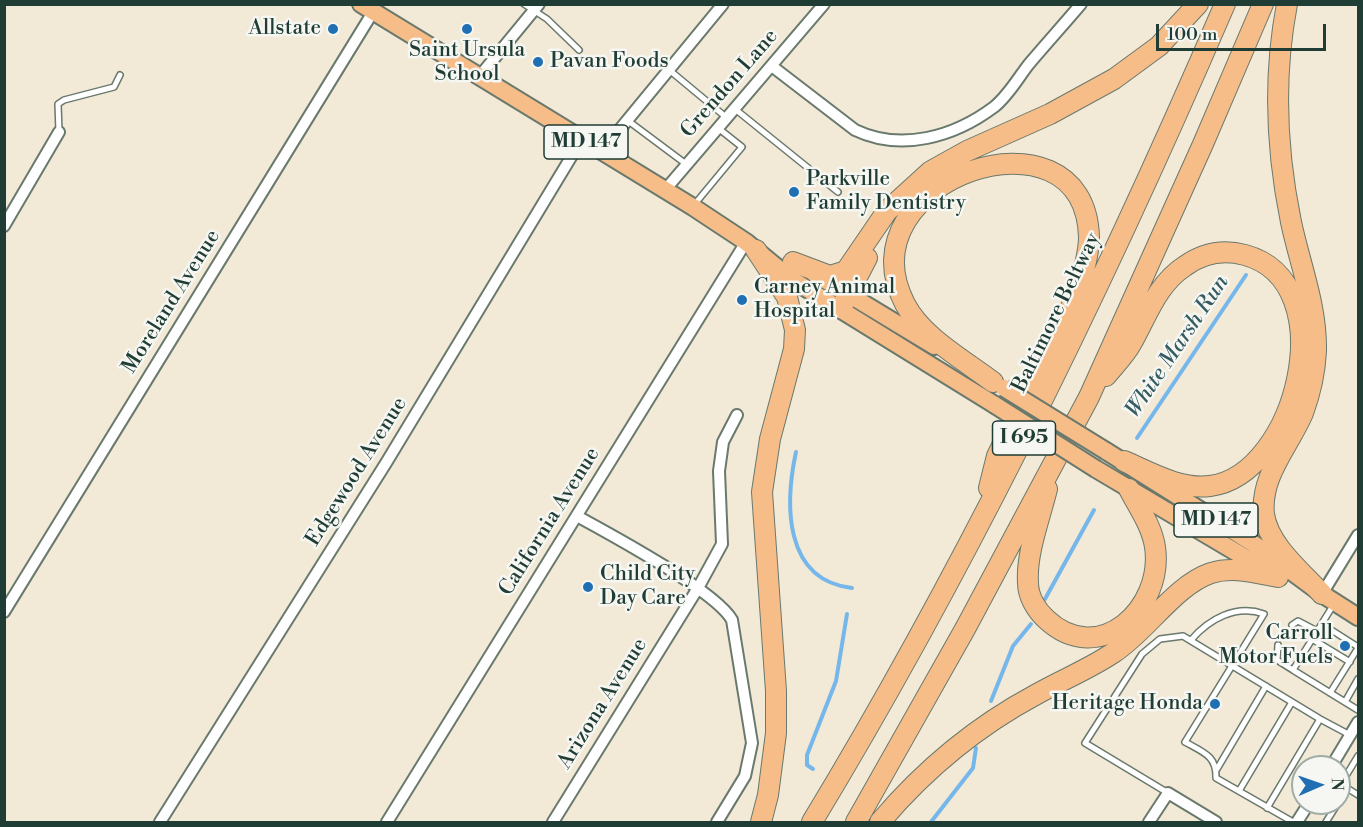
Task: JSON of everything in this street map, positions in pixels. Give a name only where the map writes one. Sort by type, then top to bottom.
[{"type":"highway","points":[[793,262],[830,276],[846,271],[896,202],[942,164],[1050,114],[1114,79],[1159,46],[1198,4]]},
{"type":"highway","name":"Baltimore Beltway","points":[[812,822],[876,713],[982,519],[1052,381],[1165,143],[1225,4]]},
{"type":"highway","name":"I 695","points":[[856,822],[965,629],[1089,397],[1203,144],[1263,4]]},
{"type":"highway","points":[[1287,4],[1278,80],[1281,161],[1292,224],[1313,308],[1316,351],[1310,392],[1303,413],[1267,483],[1264,516],[1274,541],[1329,598]]},
{"type":"highway","points":[[982,519],[997,456],[1071,309],[1088,250],[1088,226],[1084,211],[1070,187],[1048,170],[1026,163],[999,163],[983,166],[943,185],[909,215],[897,239],[894,253],[894,271],[906,306],[936,339],[999,385]]},
{"type":"highway","points":[[845,301],[896,202]]},
{"type":"highway","points":[[751,246],[787,297],[795,330],[794,349],[770,439],[762,492],[776,692],[776,733],[768,795],[761,822]]},
{"type":"highway","points":[[1089,397],[1130,346],[1161,288],[1172,275],[1195,259],[1216,252],[1249,256],[1278,273],[1294,296],[1298,308],[1301,345],[1295,386],[1279,427],[1254,465],[1231,482],[1195,486],[1177,483],[1124,461]]},
{"type":"highway","points":[[1055,459],[1029,565],[1028,583],[1039,613],[1062,631],[1086,637],[1119,630],[1134,617],[1149,592],[1154,578],[1155,546],[1129,489]]},
{"type":"highway","points":[[880,822],[919,780],[958,745],[1010,709],[1114,653],[1140,633],[1191,583],[1209,574],[1237,569],[1278,577]]},
{"type":"main road","name":"MD 147","points":[[367,8],[693,207],[751,246],[791,279],[845,301],[999,385],[1124,461],[1254,544],[1359,617]]},
{"type":"main road","name":"MD 147","points":[[751,246],[793,262],[995,405],[1096,469],[1278,577],[1329,598]]},
{"type":"street","points":[[602,151],[723,4]]},
{"type":"street","name":"Grendon Lane","points":[[665,190],[773,67],[824,4]]},
{"type":"street","points":[[773,67],[855,130],[870,137],[900,141],[930,139],[949,132],[995,106],[1081,4]]},
{"type":"street","name":"Moreland Avenue","points":[[4,612],[367,8]]},
{"type":"street","points":[[479,77],[537,8]]},
{"type":"street","points":[[4,226],[59,132]]},
{"type":"street","name":"Edgewood Avenue","points":[[160,822],[386,463],[582,139]]},
{"type":"street","name":"California Avenue","points":[[387,822],[577,516],[751,246]]},
{"type":"street","name":"Arizona Avenue","points":[[553,822],[698,588],[722,544],[719,471],[723,442],[737,415]]},
{"type":"street","points":[[577,516],[698,588],[725,609],[732,620],[752,743],[745,776],[717,822]]},
{"type":"street","points":[[1329,598],[1359,535]]},
{"type":"street","points":[[1338,755],[1359,722]]},
{"type":"street","points":[[1149,822],[1168,793],[1216,822]]},
{"type":"lane","points":[[524,4],[537,8],[579,50]]},
{"type":"lane","points":[[668,69],[727,118]]},
{"type":"lane","points":[[59,132],[58,104],[64,100],[114,87],[120,75]]},
{"type":"lane","points":[[735,109],[838,192]]},
{"type":"lane","points":[[627,120],[686,164]]},
{"type":"lane","points":[[693,207],[742,147],[718,128]]},
{"type":"lane","points":[[1293,670],[1322,624],[1329,598]]},
{"type":"lane","points":[[1191,640],[1205,626],[1228,614],[1248,610],[1264,614],[1185,742],[1211,757],[1216,770],[1216,778],[1295,822]]},
{"type":"lane","points":[[1292,624],[1298,621],[1317,631]]},
{"type":"lane","points":[[1322,624],[1359,647],[1330,693]]},
{"type":"lane","points":[[1168,793],[1085,743],[1142,654],[1153,643],[1172,636],[1183,636],[1191,640],[1350,735]]},
{"type":"lane","points":[[1312,639],[1350,662]]},
{"type":"lane","points":[[1278,645],[1277,660],[1359,710]]},
{"type":"lane","points":[[1345,702],[1359,679]]},
{"type":"lane","points":[[1216,770],[1266,686]]},
{"type":"lane","points":[[1239,791],[1292,702]]},
{"type":"lane","points":[[1267,808],[1320,719]]},
{"type":"waterway","name":"White Marsh Run","points":[[1137,438],[1246,275]]},
{"type":"waterway","points":[[796,452],[790,494],[791,515],[794,536],[801,555],[813,571],[829,582],[852,588]]},
{"type":"waterway","name":"White Marsh Run","points":[[1045,599],[1094,510]]},
{"type":"waterway","points":[[813,769],[807,765],[807,755],[836,681],[847,614]]},
{"type":"waterway","name":"White Marsh Run","points":[[991,701],[1013,646],[1031,624]]},
{"type":"waterway","name":"White Marsh Run","points":[[931,822],[973,768],[976,748]]},
{"type":"place","name":"Allstate","points":[[333,29]]},
{"type":"place","name":"Saint Ursula School","points":[[467,29]]},
{"type":"place","name":"Pavan Foods","points":[[538,62]]},
{"type":"place","name":"Parkville Family Dentistry","points":[[794,192]]},
{"type":"place","name":"Carney Animal Hospital","points":[[742,300]]},
{"type":"place","name":"Child City Day Care","points":[[588,587]]},
{"type":"place","name":"Carroll Motor Fuels","points":[[1345,646]]},
{"type":"place","name":"Heritage Honda","points":[[1215,704]]}]
